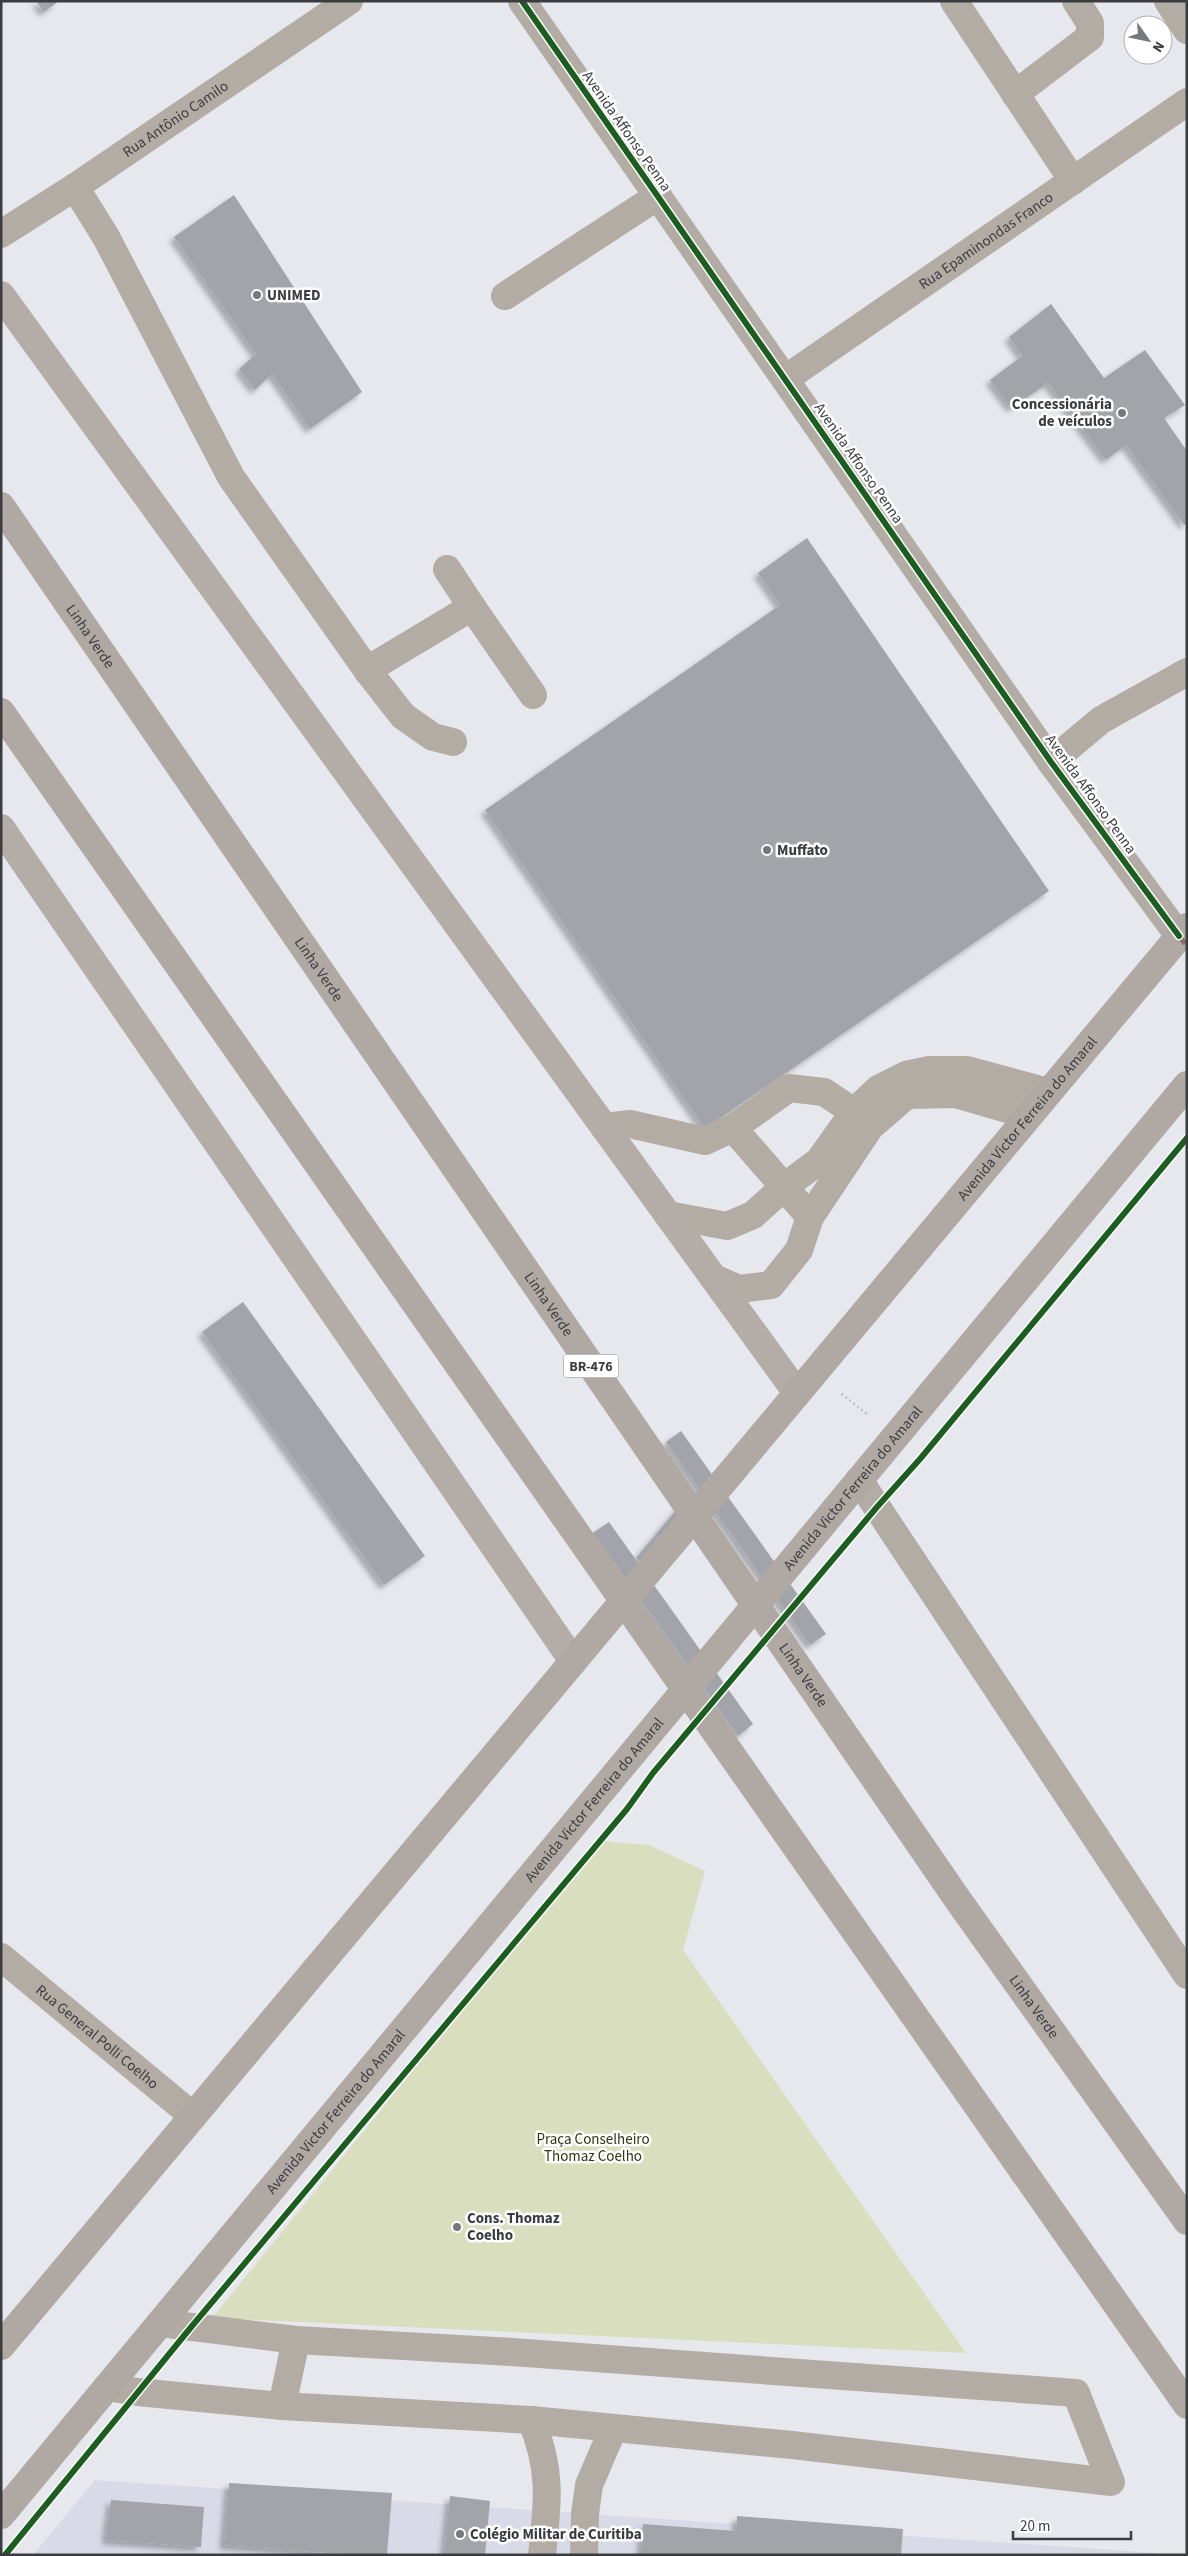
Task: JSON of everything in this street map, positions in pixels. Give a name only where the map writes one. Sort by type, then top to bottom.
[{"type":"highway","name":"Linha Verde","points":[[1,506],[958,1900],[1187,2221]]},
{"type":"highway","points":[[1,712],[1187,2405]]},
{"type":"highway","name":"Avenida Victor Ferreira do Amaral","points":[[1,2346],[1183,931]]},
{"type":"highway","name":"Avenida Victor Ferreira do Amaral","points":[[1,2515],[1187,1085]]},
{"type":"main road","points":[[1,295],[797,1393]]},
{"type":"main road","points":[[1,828],[573,1661]]},
{"type":"street","name":"Rua Antônio Camilo","points":[[1,234],[75,187],[348,1]]},
{"type":"street","name":"Avenida Affonso Penna","points":[[522,1],[1051,762],[1183,931]]},
{"type":"street","points":[[954,1],[1073,181]]},
{"type":"street","points":[[1016,94],[1090,37],[1090,24],[1076,1]]},
{"type":"street","points":[[1168,1],[1187,30]]},
{"type":"street","name":"Rua Epaminondas Franco","points":[[786,380],[1187,102]]},
{"type":"street","points":[[75,187],[106,237],[231,477],[367,670],[403,716],[433,737],[453,742]]},
{"type":"street","points":[[505,296],[658,196]]},
{"type":"street","points":[[447,569],[533,695]]},
{"type":"street","points":[[367,670],[472,607]]},
{"type":"street","points":[[1051,762],[1101,720],[1187,672]]},
{"type":"street","points":[[668,1215],[727,1226],[753,1215],[784,1187],[819,1161],[854,1112],[878,1089],[906,1075],[930,1070],[967,1070],[1048,1092]]},
{"type":"street","points":[[604,1127],[630,1124],[705,1141],[733,1128],[789,1088],[824,1092],[854,1112]]},
{"type":"street","points":[[714,1278],[739,1289],[771,1285],[799,1250],[810,1217],[870,1127],[906,1095],[956,1094],[1028,1115]]},
{"type":"street","points":[[733,1128],[810,1217]]},
{"type":"street","points":[[860,1480],[1187,1974]]},
{"type":"street","name":"Rua General Polli Coelho","points":[[1,1957],[193,2116]]},
{"type":"street","points":[[107,2387],[138,2392],[282,2406],[531,2420],[792,2445],[1111,2482],[1076,2393],[512,2352],[296,2340],[160,2323]]},
{"type":"street","points":[[282,2406],[296,2340]]},
{"type":"street","points":[[531,2420],[542,2445],[548,2484],[542,2555]]},
{"type":"street","points":[[584,2555],[585,2514],[589,2485],[613,2429]]},
{"type":"path","points":[[815,1371],[894,1437]]},
{"type":"shaded area","name":"Colégio Militar de Curitiba","points":[[95,2480],[1156,2553],[1157,2555],[33,2555]]},
{"type":"green space","name":"Praça Conselheiro Thomaz Coelho","points":[[599,1841],[649,1845],[705,1871],[683,1950],[966,2353],[212,2318]]},
{"type":"building","points":[[36,1],[59,1],[44,12]]},
{"type":"building","name":"UNIMED","points":[[234,195],[362,392],[310,429],[272,374],[255,390],[239,369],[256,354],[174,237]]},
{"type":"building","name":"Concessionária de veículos","points":[[1051,304],[1104,378],[1145,350],[1185,405],[1164,418],[1187,451],[1187,523],[1184,525],[1126,445],[1106,460],[1048,383],[1011,408],[990,380],[1022,356],[1009,337]]},
{"type":"building","name":"Muffato","points":[[807,538],[1049,891],[705,1129],[485,810],[780,605],[758,573]]},
{"type":"building","points":[[243,1302],[425,1556],[384,1585],[202,1332]]},
{"type":"building","points":[[681,1431],[826,1634],[810,1645],[666,1442]]},
{"type":"building","points":[[692,1491],[701,1498],[645,1566],[636,1558]]},
{"type":"building","points":[[609,1522],[753,1724],[738,1736],[593,1533]]},
{"type":"building","points":[[229,2483],[392,2493],[387,2555],[355,2555],[224,2545]]},
{"type":"building","points":[[450,2496],[490,2501],[485,2555],[444,2555]]},
{"type":"building","points":[[111,2500],[204,2507],[201,2547],[106,2540]]},
{"type":"building","points":[[737,2516],[903,2529],[901,2555],[641,2555],[643,2524],[736,2531]]},
{"type":"marked path","points":[[1179,936],[1187,946]]},
{"type":"cycle path","points":[[522,1],[1051,762],[1179,936]]},
{"type":"cycle path","points":[[5,2555],[192,2326],[627,1809],[653,1773],[877,1507],[920,1459],[1187,1138]]},
{"type":"place","name":"UNIMED","points":[[257,295]]},
{"type":"place","name":"Concessionária de veículos","points":[[1122,413]]},
{"type":"place","name":"Muffato","points":[[767,850]]},
{"type":"place","name":"Cons. Thomaz Coelho","points":[[457,2227]]},
{"type":"place","name":"Colégio Militar de Curitiba","points":[[460,2534]]}]
